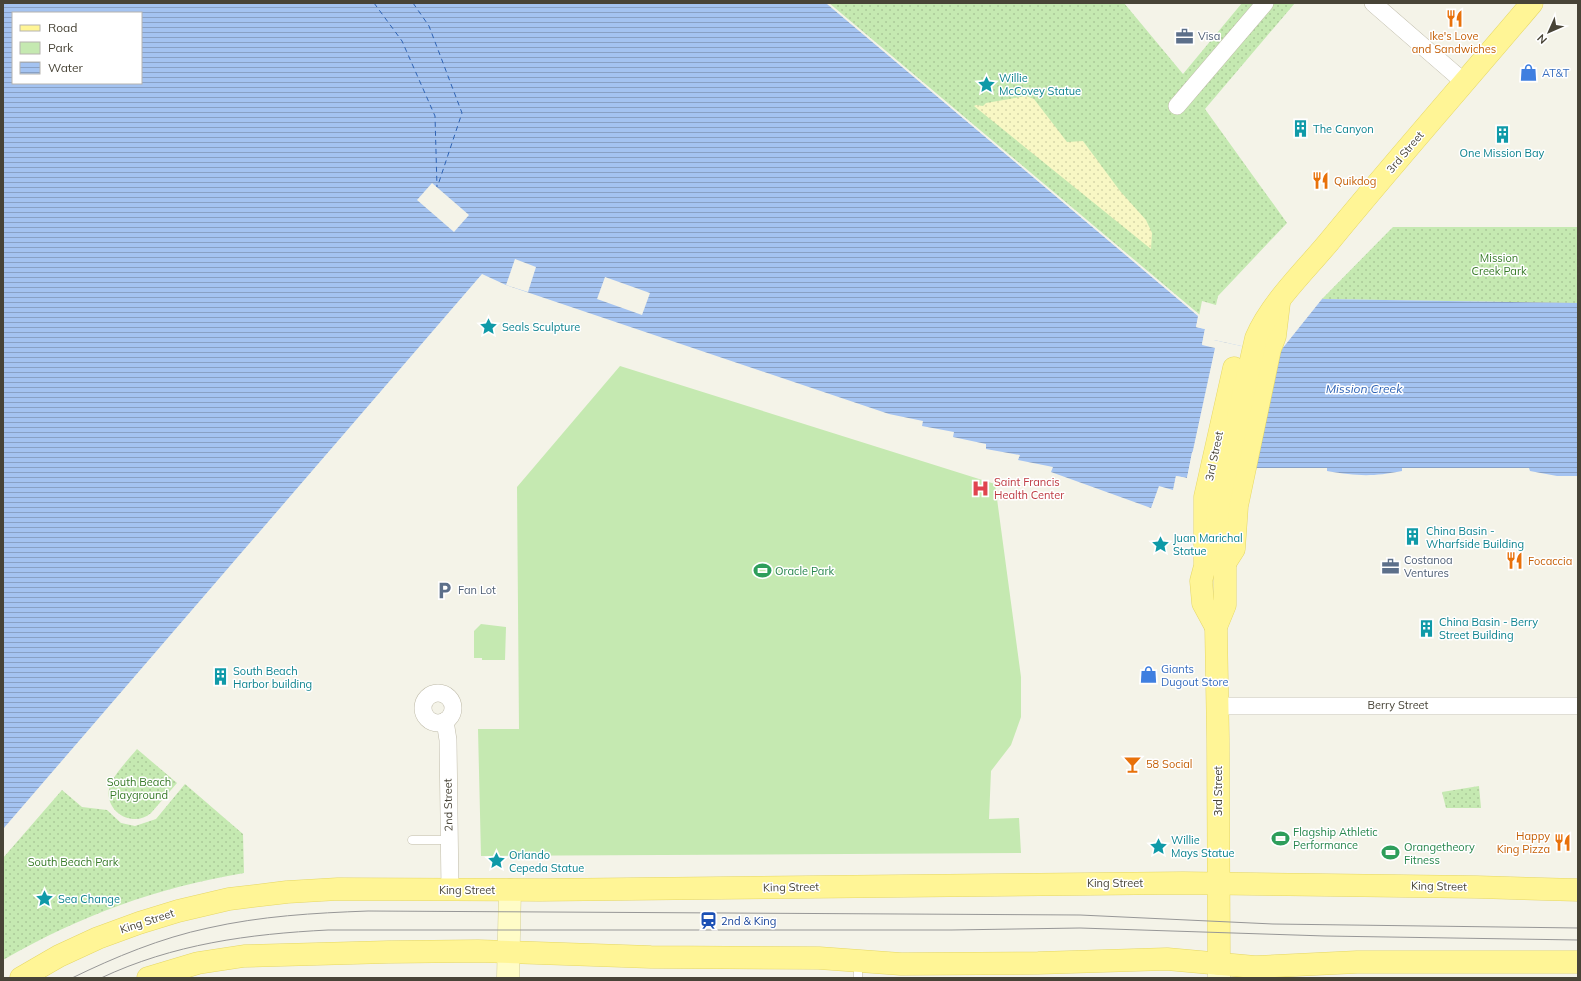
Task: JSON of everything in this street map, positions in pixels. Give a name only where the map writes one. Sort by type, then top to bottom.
[{"type":"main road","name":"3rd Street","points":[[1216,627],[1203,603],[1201,581],[1205,566],[1205,497],[1230,456],[1255,345],[1248,322],[1279,302],[1532,3]]},
{"type":"main road","name":"3rd Street","points":[[1255,345],[1275,336],[1279,302]]},
{"type":"main road","name":"3rd Street","points":[[1219,971],[1218,706],[1216,627],[1224,605],[1225,563],[1234,549],[1237,506],[1230,456],[1255,345]]},
{"type":"main road","name":"King Street","points":[[21,978],[59,956],[98,938],[178,911],[229,899],[280,892],[338,889],[510,890],[1219,883],[1578,890]]},
{"type":"main road","points":[[148,978],[198,963],[244,956],[388,952],[509,952],[651,957],[819,958],[858,970],[901,964],[1038,963],[1167,959],[1219,971],[1255,967],[1357,962],[1578,962]]},
{"type":"street","points":[[1177,106],[1265,3]]},
{"type":"street","points":[[1373,3],[1464,82]]},
{"type":"street","name":"Berry Street","points":[[1218,706],[1578,706]]},
{"type":"street","name":"2nd Street","points":[[445,721],[448,740],[450,890]]},
{"type":"street","points":[[508,978],[510,890]]},
{"type":"lane","points":[[412,840],[449,840]]},
{"type":"green space","points":[[826,3],[1124,3],[1183,74],[1242,3],[1295,3],[1205,109],[1287,223],[1218,296],[1216,305],[1202,301],[1199,316]]},
{"type":"green space","name":"Mission Creek Park","points":[[1393,227],[1578,227],[1578,303],[1322,299]]},
{"type":"green space","name":"Oracle Park","points":[[620,366],[995,484],[1021,677],[1021,717],[1011,745],[991,771],[989,819],[1019,818],[1021,853],[481,856],[478,729],[519,729],[517,487]]},
{"type":"green space","points":[[481,624],[506,627],[505,660],[482,660],[482,658],[474,658],[474,631]]},
{"type":"green space","name":"South Beach Playground","points":[[137,749],[177,783],[151,813],[137,819],[122,816],[116,811],[111,805],[109,789],[113,779]]},
{"type":"green space","name":"South Beach Park","points":[[185,784],[243,834],[244,873],[180,887],[120,905],[61,930],[3,960],[3,858],[62,790],[82,807],[107,810],[121,823],[135,826],[156,819]]},
{"type":"green space","points":[[1479,786],[1481,808],[1446,808],[1442,792]]},
{"type":"sand","points":[[1026,96],[1034,99],[1067,142],[1083,141],[1120,191],[1146,220],[1152,233],[1151,249],[974,106],[983,106],[986,103]]},
{"type":"water","name":"Mission Creek","points":[[3,3],[826,3],[1199,316],[1196,327],[1205,329],[1202,344],[1212,347],[1214,340],[1278,354],[1322,299],[1578,303],[1578,476],[1557,476],[1530,471],[1529,468],[1402,468],[1402,471],[1391,473],[1356,475],[1327,471],[1327,468],[1253,468],[1253,465],[1192,452],[1187,478],[1176,476],[1173,490],[1159,486],[1151,508],[1051,472],[1053,467],[1018,460],[1020,455],[986,449],[986,444],[953,437],[954,432],[922,426],[923,421],[889,414],[506,285],[482,274],[3,829]]},
{"type":"pier","points":[[826,3],[829,3],[1200,315],[1198,326],[1207,329],[1204,343],[1211,345],[1214,338],[1214,340],[1278,354],[1242,464],[1193,454],[1189,479],[1178,479],[1173,492],[1176,476],[1187,478],[1215,348],[1202,345],[1205,329],[1196,327],[1198,316]]},
{"type":"pier","points":[[432,183],[469,215],[454,232],[417,200]]},
{"type":"pier","points":[[515,259],[536,267],[528,292],[506,285]]},
{"type":"pier","points":[[605,277],[650,293],[642,315],[597,299]]},
{"type":"ferry route","points":[[374,3],[402,41],[435,116],[437,187]]},
{"type":"ferry route","points":[[413,3],[429,26],[462,113],[438,185]]},
{"type":"tram line","points":[[72,978],[138,949],[190,932],[228,924],[288,916],[368,911],[1080,915],[1273,924],[1578,928]]},
{"type":"tram line","points":[[101,978],[128,966],[156,957],[212,943],[269,934],[328,930],[951,930],[1080,928],[1325,936],[1578,940]]},
{"type":"place","name":"Ike's Love and Sandwiches","points":[[1454,18]]},
{"type":"place","name":"Visa","points":[[1185,36]]},
{"type":"place","name":"AT&T","points":[[1529,73]]},
{"type":"place","name":"Willie McCovey Statue","points":[[986,84]]},
{"type":"place","name":"The Canyon","points":[[1300,129]]},
{"type":"place","name":"One Mission Bay","points":[[1502,135]]},
{"type":"place","name":"Quikdog","points":[[1321,181]]},
{"type":"place","name":"Seals Sculpture","points":[[489,327]]},
{"type":"place","name":"Saint Francis Health Center","points":[[981,488]]},
{"type":"place","name":"China Basin - Wharfside Building","points":[[1413,537]]},
{"type":"place","name":"Juan Marichal Statue","points":[[1160,544]]},
{"type":"place","name":"Focaccia","points":[[1515,561]]},
{"type":"place","name":"Costanoa Ventures","points":[[1391,566]]},
{"type":"place","name":"Oracle Park","points":[[762,571]]},
{"type":"place","name":"Fan Lot","points":[[445,590]]},
{"type":"place","name":"China Basin - Berry Street Building","points":[[1426,628]]},
{"type":"place","name":"Giants Dugout Store","points":[[1148,675]]},
{"type":"place","name":"South Beach Harbor building","points":[[220,677]]},
{"type":"place","name":"58 Social","points":[[1133,764]]},
{"type":"place","name":"Flagship Athletic Performance","points":[[1280,838]]},
{"type":"place","name":"Happy King Pizza","points":[[1563,842]]},
{"type":"place","name":"Willie Mays Statue","points":[[1158,846]]},
{"type":"place","name":"Orangetheory Fitness","points":[[1391,853]]},
{"type":"place","name":"Orlando Cepeda Statue","points":[[496,861]]},
{"type":"place","name":"Sea Change","points":[[45,899]]},
{"type":"place","name":"2nd & King","points":[[708,921]]}]
